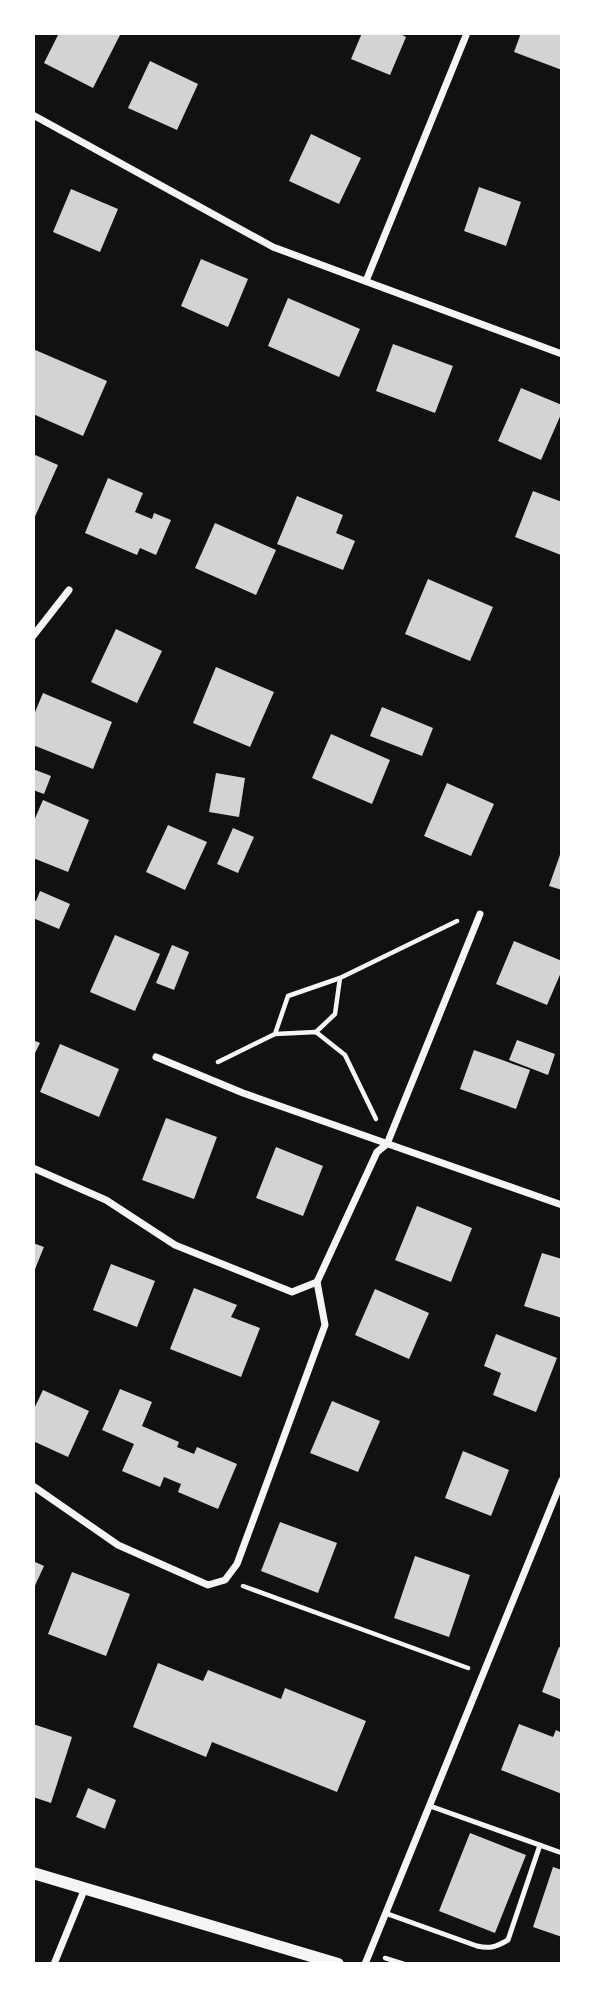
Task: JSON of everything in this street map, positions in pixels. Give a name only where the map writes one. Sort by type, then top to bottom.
[{"type":"street","points":[[366,281],[467,33]]},
{"type":"street","points":[[33,115],[273,247],[562,354]]},
{"type":"street","points":[[33,636],[69,590]]},
{"type":"street","points":[[33,1486],[118,1545],[208,1585],[226,1580],[237,1564],[326,1325],[317,1282],[377,1152],[387,1144],[480,914]]},
{"type":"street","points":[[156,1057],[243,1093],[562,1205]]},
{"type":"street","points":[[33,1168],[106,1200],[175,1245],[292,1292],[317,1282]]},
{"type":"street","points":[[365,1964],[562,1480]]},
{"type":"street","points":[[33,1873],[338,1964]]},
{"type":"street","points":[[54,1964],[85,1888]]},
{"type":"lane","points":[[430,1806],[562,1853]]},
{"type":"lane","points":[[385,1913],[477,1946],[490,1949],[499,1946],[508,1940],[540,1845]]},
{"type":"path","points":[[275,1034],[288,996],[340,978],[456,921],[480,914]]},
{"type":"path","points":[[316,1032],[335,1013],[340,978]]},
{"type":"path","points":[[214,1064],[275,1034],[316,1032],[345,1055],[387,1144]]},
{"type":"path","points":[[226,1580],[457,1663],[484,1676]]},
{"type":"building","points":[[59,33],[121,33],[93,88],[44,63]]},
{"type":"building","points":[[362,33],[398,33],[406,37],[390,75],[351,59]]},
{"type":"building","points":[[521,33],[562,33],[562,70],[514,52]]},
{"type":"building","points":[[150,61],[198,84],[177,130],[128,108]]},
{"type":"building","points":[[311,134],[361,158],[339,204],[289,181]]},
{"type":"building","points":[[479,187],[521,202],[506,246],[464,231]]},
{"type":"building","points":[[71,189],[118,209],[100,252],[53,232]]},
{"type":"building","points":[[201,259],[248,279],[228,327],[181,306]]},
{"type":"building","points":[[288,298],[360,329],[339,377],[268,346]]},
{"type":"building","points":[[393,344],[453,366],[435,413],[376,391]]},
{"type":"building","points":[[33,349],[107,381],[83,436],[33,414]]},
{"type":"building","points":[[521,388],[562,405],[562,412],[541,460],[498,441]]},
{"type":"building","points":[[33,454],[58,465],[33,521]]},
{"type":"building","points":[[108,478],[143,493],[135,512],[152,519],[154,513],[171,520],[156,555],[140,548],[137,555],[85,533]]},
{"type":"building","points":[[533,491],[562,502],[561,555],[515,537]]},
{"type":"building","points":[[297,496],[343,515],[336,533],[355,541],[343,570],[277,544]]},
{"type":"building","points":[[215,523],[276,550],[256,595],[195,568]]},
{"type":"building","points":[[428,579],[493,607],[470,661],[405,634]]},
{"type":"building","points":[[116,629],[162,651],[137,703],[91,682]]},
{"type":"building","points":[[216,667],[274,692],[250,747],[193,723]]},
{"type":"building","points":[[43,693],[112,722],[93,769],[33,745],[33,717]]},
{"type":"building","points":[[382,707],[433,728],[422,756],[370,736]]},
{"type":"building","points":[[331,734],[390,760],[372,804],[312,778]]},
{"type":"building","points":[[33,769],[51,776],[44,794],[33,790]]},
{"type":"building","points":[[216,773],[245,778],[239,817],[209,812]]},
{"type":"building","points":[[447,783],[494,804],[471,856],[424,836]]},
{"type":"building","points":[[43,800],[89,820],[68,872],[33,858],[33,823]]},
{"type":"building","points":[[168,825],[207,842],[185,890],[146,872]]},
{"type":"building","points":[[233,828],[254,837],[238,873],[217,864]]},
{"type":"building","points":[[562,852],[562,890],[549,886]]},
{"type":"building","points":[[40,891],[70,904],[59,929],[33,918],[33,900],[36,901]]},
{"type":"building","points":[[115,935],[160,954],[135,1011],[90,992]]},
{"type":"building","points":[[514,941],[562,961],[562,970],[547,1005],[496,984]]},
{"type":"building","points":[[172,945],[189,952],[174,990],[156,983]]},
{"type":"building","points":[[33,1040],[40,1043],[33,1057]]},
{"type":"building","points":[[517,1040],[555,1054],[548,1075],[509,1060]]},
{"type":"building","points":[[60,1044],[119,1069],[99,1117],[40,1092]]},
{"type":"building","points":[[474,1050],[530,1070],[516,1109],[460,1089]]},
{"type":"building","points":[[166,1118],[217,1137],[194,1199],[142,1180]]},
{"type":"building","points":[[276,1147],[323,1166],[303,1216],[256,1198]]},
{"type":"building","points":[[417,1206],[472,1228],[451,1282],[395,1260]]},
{"type":"building","points":[[33,1243],[44,1247],[33,1274]]},
{"type":"building","points":[[542,1253],[562,1259],[562,1318],[524,1306]]},
{"type":"building","points":[[111,1264],[155,1281],[137,1327],[93,1310]]},
{"type":"building","points":[[194,1288],[237,1305],[231,1317],[260,1328],[241,1377],[170,1349]]},
{"type":"building","points":[[375,1289],[429,1313],[409,1359],[355,1335]]},
{"type":"building","points":[[496,1334],[557,1358],[536,1412],[493,1395],[501,1373],[484,1366]]},
{"type":"building","points":[[120,1389],[152,1402],[142,1426],[179,1442],[177,1447],[194,1454],[197,1447],[237,1464],[218,1509],[178,1492],[181,1484],[164,1477],[160,1487],[122,1471],[134,1444],[102,1430]]},
{"type":"building","points":[[43,1390],[89,1411],[68,1457],[33,1441],[33,1411]]},
{"type":"building","points":[[332,1401],[380,1421],[358,1472],[310,1453]]},
{"type":"building","points":[[463,1451],[509,1470],[491,1516],[445,1498]]},
{"type":"building","points":[[280,1522],[337,1543],[318,1593],[261,1571]]},
{"type":"building","points":[[415,1556],[470,1575],[449,1637],[394,1618]]},
{"type":"building","points":[[33,1561],[44,1566],[33,1590]]},
{"type":"building","points":[[72,1572],[130,1594],[106,1656],[48,1634]]},
{"type":"building","points":[[559,1647],[562,1648],[562,1700],[542,1692]]},
{"type":"building","points":[[158,1663],[203,1681],[208,1670],[281,1699],[285,1688],[366,1721],[337,1792],[212,1742],[206,1757],[133,1727]]},
{"type":"building","points":[[33,1724],[72,1737],[51,1803],[33,1797]]},
{"type":"building","points":[[519,1724],[553,1737],[556,1730],[562,1733],[562,1794],[501,1770]]},
{"type":"building","points":[[88,1788],[116,1800],[105,1829],[76,1817]]},
{"type":"building","points":[[470,1833],[526,1855],[495,1933],[439,1911]]},
{"type":"building","points":[[553,1867],[562,1870],[562,1937],[533,1927]]}]
